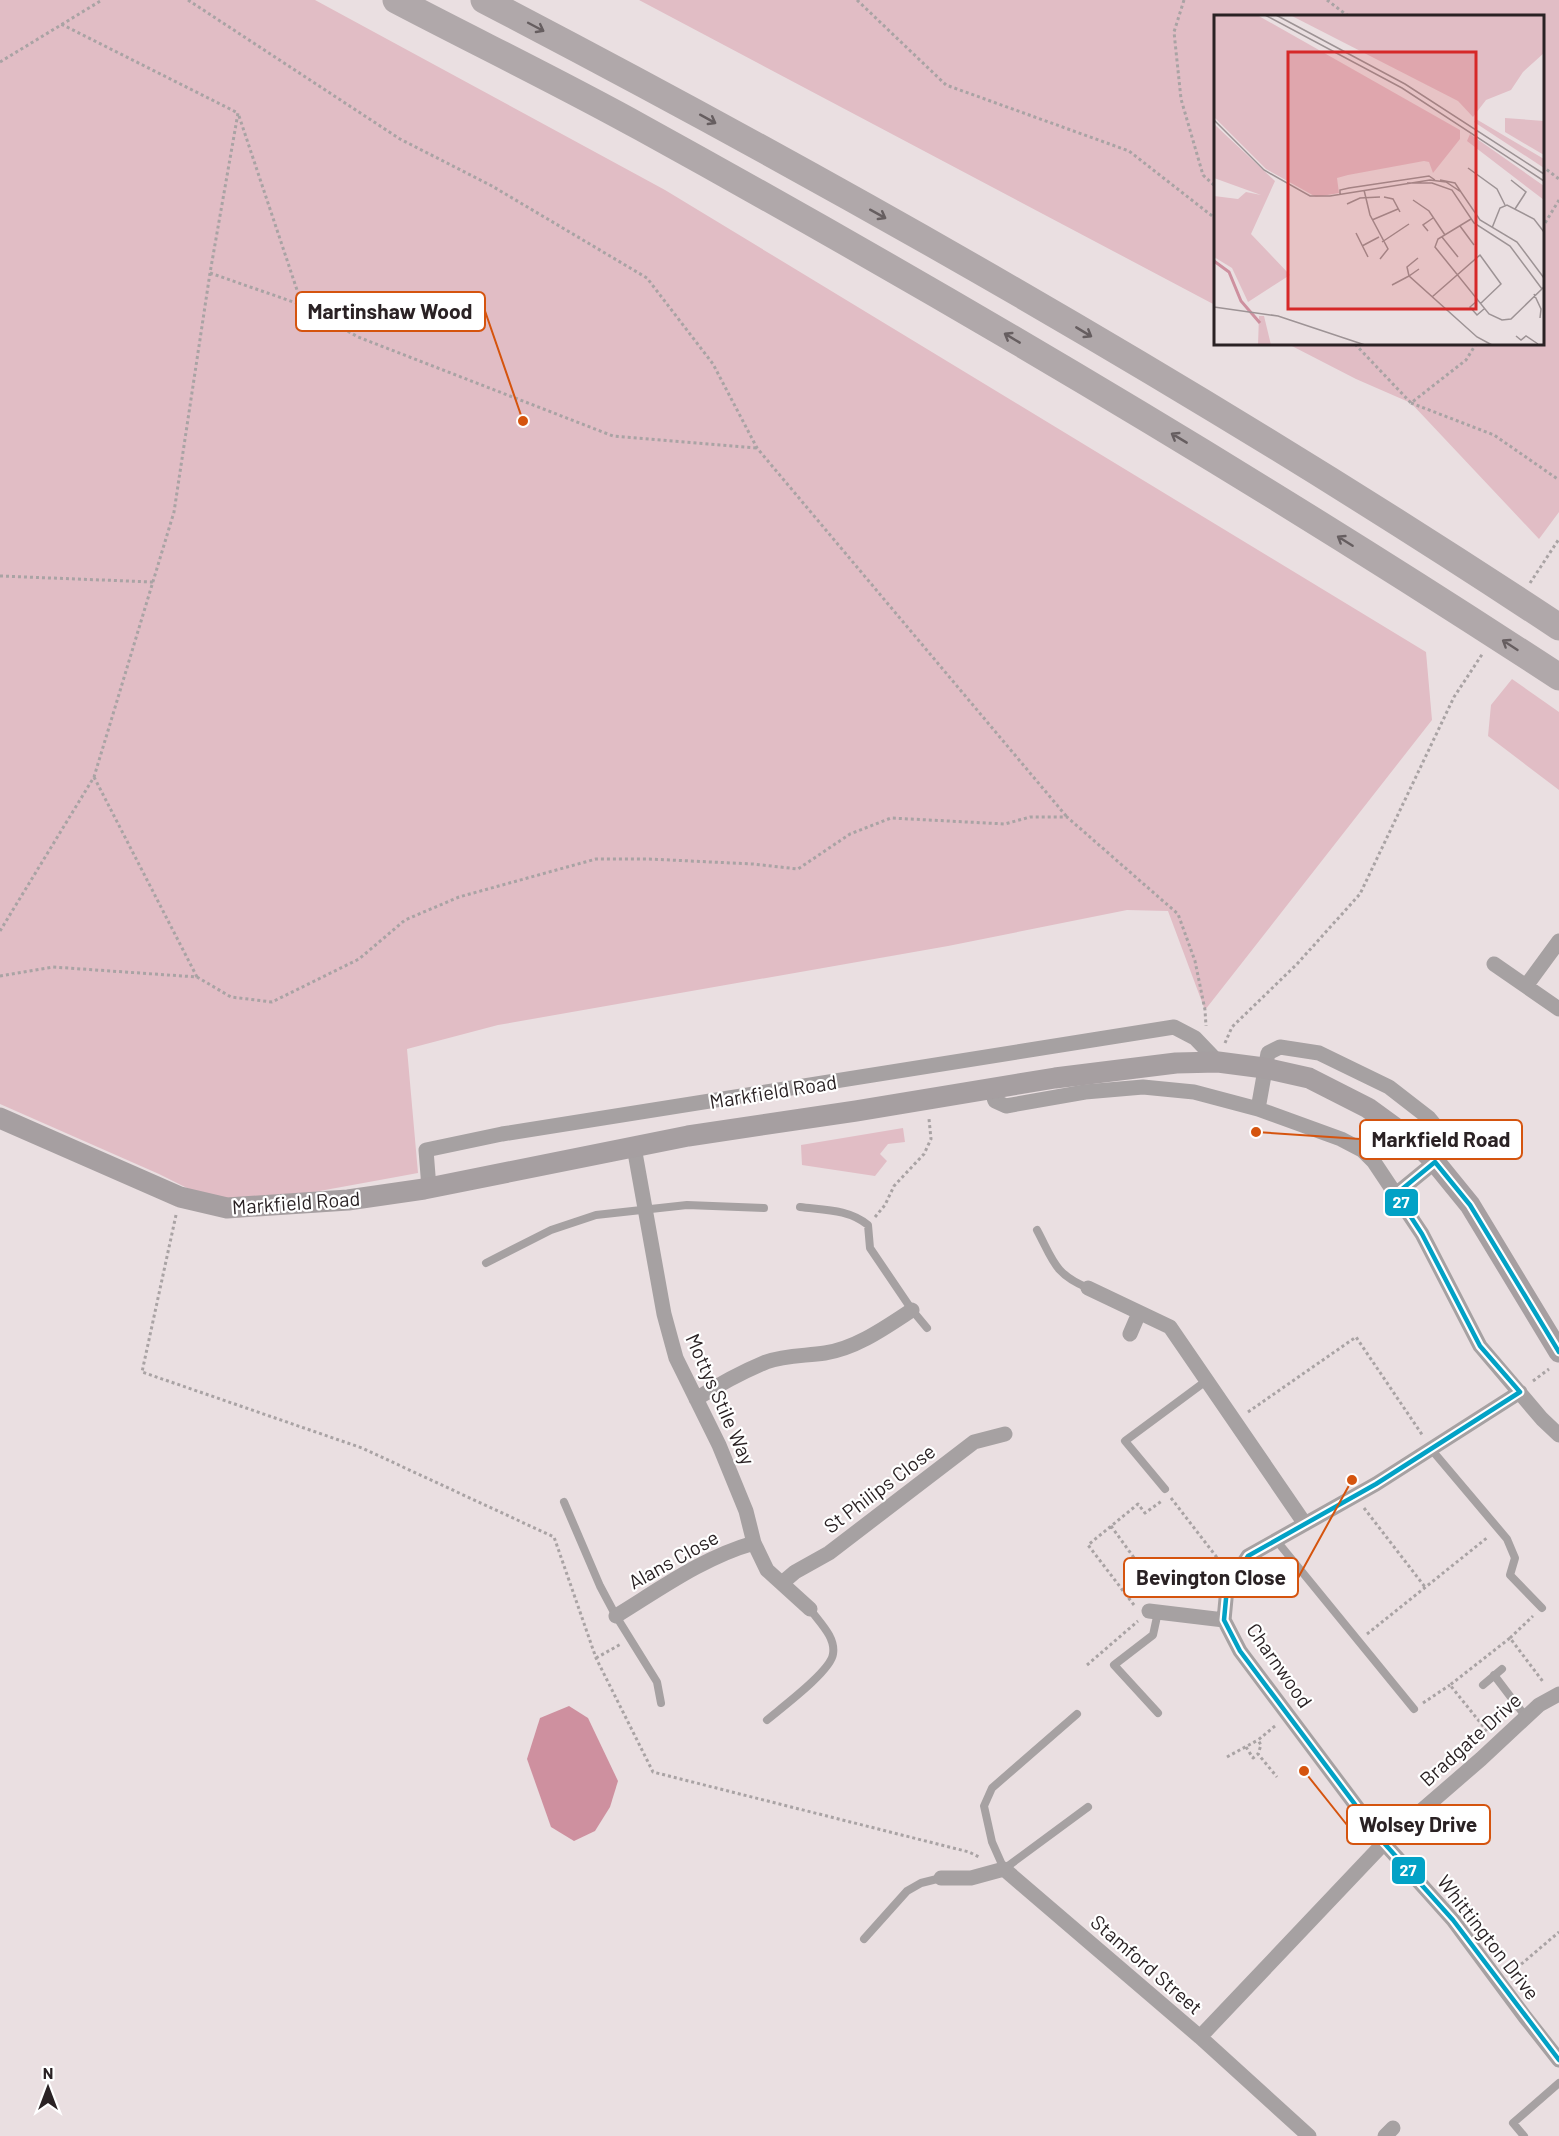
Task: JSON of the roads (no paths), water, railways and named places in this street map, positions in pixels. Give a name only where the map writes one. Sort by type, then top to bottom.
[{"type":"highway","points":[[396,0],[639,126],[948,300],[1250,481],[1559,677]]},
{"type":"highway","points":[[484,0],[665,94],[970,265],[1274,445],[1559,627]]},
{"type":"street","points":[[1526,986],[1559,940]]},
{"type":"street","points":[[1494,964],[1559,1010]]},
{"type":"street","name":"Markfield Road","points":[[429,1188],[426,1150],[514,1132],[1174,1027],[1195,1038],[1218,1062]]},
{"type":"street","points":[[1258,1109],[1268,1053],[1280,1047],[1319,1053],[1389,1087],[1429,1118],[1448,1141],[1435,1162],[1396,1194]]},
{"type":"street","name":"Markfield Road","points":[[0,1118],[180,1197],[227,1208],[348,1200],[429,1188],[688,1136],[1055,1078],[1176,1063],[1218,1062],[1264,1068],[1309,1078],[1368,1108],[1416,1143],[1435,1162],[1470,1205],[1555,1359]]},
{"type":"street","points":[[992,1089],[995,1101],[1006,1106],[1085,1092],[1143,1088],[1194,1092],[1258,1109],[1341,1139],[1362,1150],[1374,1162],[1422,1234],[1480,1346],[1542,1419],[1559,1435]]},
{"type":"street","name":"Mottys Stile Way","points":[[634,1147],[664,1314],[676,1358],[719,1444],[746,1511],[754,1543],[767,1570],[810,1609]]},
{"type":"street","points":[[1088,1288],[1170,1327],[1305,1524]]},
{"type":"street","points":[[696,1399],[767,1362],[793,1355],[826,1353],[853,1344],[884,1329],[912,1310]]},
{"type":"street","points":[[1130,1334],[1139,1313]]},
{"type":"street","name":"Charnwood","points":[[1384,1843],[1240,1651],[1224,1620],[1227,1588],[1248,1556],[1355,1496],[1520,1392]]},
{"type":"street","name":"St Philips Close","points":[[782,1583],[795,1572],[837,1547],[974,1442],[1005,1434]]},
{"type":"street","name":"Alans Close","points":[[616,1616],[696,1568],[736,1548],[754,1543]]},
{"type":"street","points":[[1147,1612],[1224,1620]]},
{"type":"street","name":"Bradgate Drive","points":[[1200,2037],[1384,1843],[1539,1705],[1559,1694]]},
{"type":"street","name":"Whittington Drive","points":[[1384,1843],[1453,1920],[1559,2060]]},
{"type":"street","points":[[941,1878],[971,1878],[1005,1869]]},
{"type":"street","name":"Stamford Street","points":[[1005,1869],[1200,2037],[1309,2136]]},
{"type":"lane","points":[[486,1263],[551,1230],[596,1215],[687,1205],[764,1208]]},
{"type":"lane","points":[[800,1207],[845,1212],[868,1225],[870,1248],[927,1328]]},
{"type":"lane","points":[[1037,1230],[1059,1271],[1070,1281],[1088,1288]]},
{"type":"lane","points":[[1166,1489],[1125,1441],[1206,1381]]},
{"type":"lane","points":[[1431,1449],[1508,1539],[1515,1558],[1509,1575],[1542,1608]]},
{"type":"lane","points":[[564,1502],[600,1586],[657,1682],[661,1703]]},
{"type":"lane","points":[[1276,1540],[1414,1709]]},
{"type":"lane","points":[[767,1720],[825,1670],[833,1655],[831,1637],[810,1609]]},
{"type":"lane","points":[[1147,1612],[1153,1635],[1114,1665],[1158,1713]]},
{"type":"lane","points":[[1482,1685],[1502,1669]]},
{"type":"lane","points":[[1494,1675],[1526,1717]]},
{"type":"lane","points":[[1077,1713],[992,1788],[984,1806],[992,1842],[1005,1869],[1088,1807]]},
{"type":"lane","points":[[864,1939],[907,1891],[921,1883],[941,1878]]},
{"type":"lane","points":[[1524,2136],[1513,2123],[1559,2084]]},
{"type":"place","name":"Martinshaw Wood","points":[[523,421]]},
{"type":"place","name":"Markfield Road","points":[[1256,1132]]},
{"type":"place","name":"Bevington Close","points":[[1352,1480]]},
{"type":"place","name":"Wolsey Drive","points":[[1304,1771]]}]
